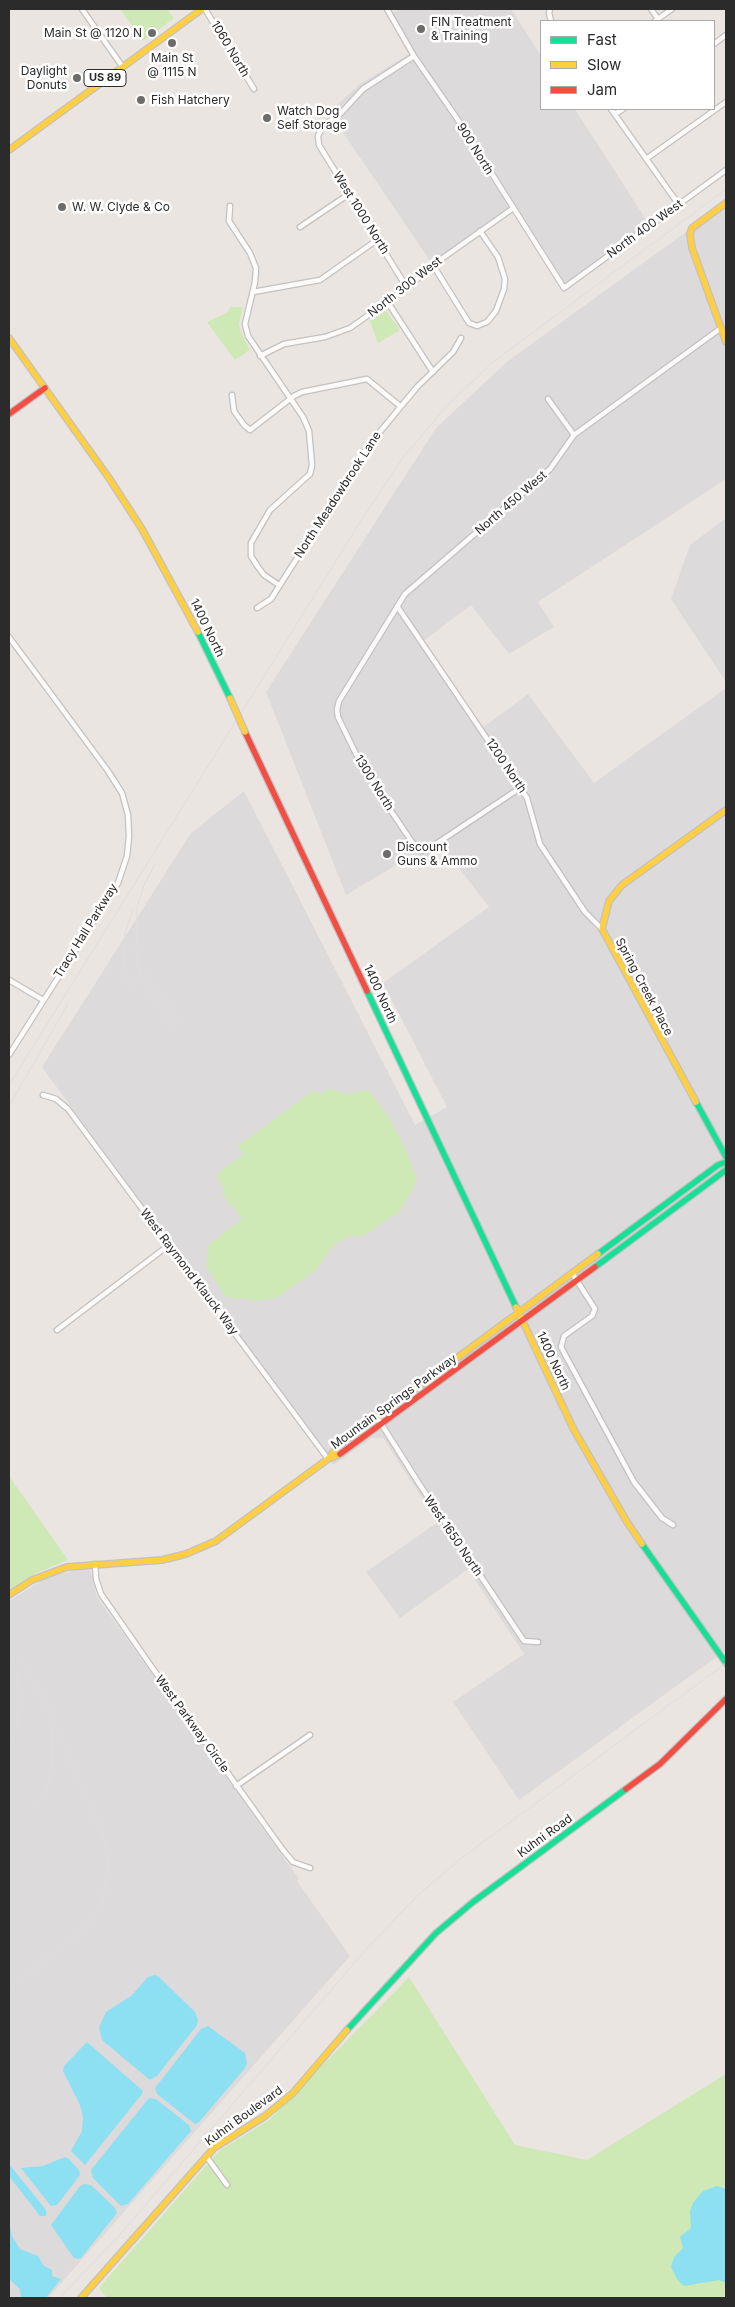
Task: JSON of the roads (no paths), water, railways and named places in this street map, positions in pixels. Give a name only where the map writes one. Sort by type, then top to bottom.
[{"type":"street","points":[[82,9],[122,66]]},
{"type":"street","name":"US 89","points":[[9,150],[122,66],[204,9]]},
{"type":"street","name":"1060 North","points":[[204,9],[254,89]]},
{"type":"street","name":"900 North","points":[[387,9],[414,56],[458,120],[512,209],[564,288]]},
{"type":"street","points":[[651,9],[656,20],[672,9]]},
{"type":"street","points":[[715,43],[726,35]]},
{"type":"street","name":"West 1000 North","points":[[407,288],[319,145],[318,136],[323,126],[341,114],[363,89],[414,56]]},
{"type":"street","points":[[715,110],[726,102]]},
{"type":"street","points":[[612,110],[679,205]]},
{"type":"street","points":[[615,114],[621,110]]},
{"type":"street","points":[[646,159],[715,110]]},
{"type":"street","name":"North 400 West","points":[[564,288],[726,170]]},
{"type":"street","points":[[300,227],[349,194]]},
{"type":"street","points":[[726,202],[692,228],[690,234],[692,248],[726,342]]},
{"type":"street","points":[[230,206],[229,221],[250,253],[256,268],[245,324],[248,336],[303,417],[309,431],[312,469],[305,480],[270,510],[254,535],[250,550],[251,556],[264,574],[279,585]]},
{"type":"street","name":"North 300 West","points":[[260,356],[284,344],[339,333],[364,319],[407,288],[433,264],[512,209]]},
{"type":"street","points":[[433,264],[469,323],[475,326],[484,324],[492,317],[504,289],[505,279],[502,264],[480,231]]},
{"type":"street","points":[[252,292],[320,280],[377,240]]},
{"type":"street","points":[[387,302],[433,372]]},
{"type":"street","name":"North 450 West","points":[[337,710],[341,696],[405,594],[550,469],[574,434],[720,328]]},
{"type":"street","name":"1400 North","points":[[9,338],[109,478],[142,529],[194,623],[574,1430],[605,1487],[654,1564],[726,1663]]},
{"type":"street","name":"North Meadowbrook Lane","points":[[257,608],[271,599],[363,454],[400,406],[453,352],[462,338]]},
{"type":"street","points":[[232,395],[234,411],[250,430],[289,399],[302,392],[367,379],[400,406]]},
{"type":"street","points":[[9,414],[45,388]]},
{"type":"street","points":[[548,399],[574,434]]},
{"type":"street","name":"1200 North","points":[[397,606],[527,798],[540,844],[585,912],[602,929]]},
{"type":"street","name":"Tracy Hall Parkway","points":[[9,637],[108,771],[122,793],[128,815],[127,856],[118,883],[9,1055]]},
{"type":"street","name":"1300 North","points":[[337,710],[350,744],[372,782],[414,845],[420,850],[427,850],[520,788]]},
{"type":"street","name":"Spring Creek Place","points":[[726,810],[622,885],[609,901],[602,929],[726,1156]]},
{"type":"street","points":[[9,980],[43,1000]]},
{"type":"street","name":"West Raymond Klauck Way","points":[[42,1095],[56,1099],[68,1109],[328,1459]]},
{"type":"street","name":"Mountain Springs Parkway","points":[[328,1459],[336,1448],[377,1417],[726,1162]]},
{"type":"street","name":"Mountain Springs Parkway","points":[[328,1459],[345,1452],[726,1170]]},
{"type":"street","points":[[57,1330],[169,1245]]},
{"type":"street","points":[[572,1274],[595,1309],[592,1316],[564,1336],[561,1347],[634,1482],[662,1518],[673,1525]]},
{"type":"street","name":"West 1650 North","points":[[377,1417],[444,1523],[524,1641],[538,1642]]},
{"type":"street","points":[[9,1595],[44,1574],[74,1565],[162,1560],[202,1548],[231,1531],[328,1459]]},
{"type":"street","name":"West Parkway Circle","points":[[95,1564],[96,1578],[101,1594],[236,1786],[292,1862],[310,1868]]},
{"type":"street","name":"Kuhni Road","points":[[379,1993],[436,1933],[473,1902],[660,1764],[726,1699]]},
{"type":"street","points":[[236,1786],[310,1735]]},
{"type":"street","name":"Kuhni Boulevard","points":[[81,2298],[206,2156],[220,2143],[264,2116],[293,2093],[379,1993]]},
{"type":"street","points":[[206,2156],[227,2185]]},
{"type":"water","points":[[155,1975],[195,2012],[198,2020],[197,2025],[157,2076],[150,2080],[102,2040],[99,2027],[106,2012],[131,1996],[148,1977]]},
{"type":"water","points":[[208,2026],[245,2053],[247,2063],[245,2068],[199,2122],[195,2124],[157,2094],[155,2088],[201,2029]]},
{"type":"water","points":[[87,2042],[143,2091],[85,2165],[71,2151],[82,2131],[83,2117],[80,2105],[63,2071],[64,2066]]},
{"type":"water","points":[[149,2098],[156,2099],[189,2125],[191,2131],[128,2204],[121,2206],[93,2178],[91,2170]]},
{"type":"water","points":[[65,2157],[79,2170],[80,2175],[57,2205],[51,2206],[21,2168],[43,2166]]},
{"type":"water","points":[[9,2164],[46,2210],[46,2216],[40,2216],[9,2176]]},
{"type":"water","points":[[84,2184],[91,2185],[115,2208],[117,2213],[81,2258],[78,2259],[74,2258],[51,2225],[80,2186]]},
{"type":"water","points":[[717,2186],[726,2189],[726,2283],[719,2280],[684,2286],[677,2279],[671,2267],[674,2257],[683,2248],[680,2237],[691,2228],[690,2211],[693,2203],[703,2191]]},
{"type":"water","points":[[9,2221],[12,2236],[20,2249],[38,2256],[44,2266],[52,2270],[52,2276],[61,2279],[46,2298],[21,2298],[20,2289],[9,2279]]},
{"type":"railway","points":[[9,1085],[359,524],[405,455],[447,406],[492,363],[726,189]]},
{"type":"railway","points":[[155,864],[144,885],[137,908],[136,954],[140,975],[146,988],[174,1029]]},
{"type":"railway","points":[[131,991],[124,965],[123,950],[125,933],[133,909]]},
{"type":"railway","points":[[145,972],[181,1024]]},
{"type":"railway","points":[[9,1106],[68,1004]]},
{"type":"railway","points":[[9,1644],[28,1671],[45,1701],[100,1829],[107,1850],[108,1869],[102,1902],[85,1928],[9,1989]]},
{"type":"railway","points":[[9,1651],[17,1677],[19,1703],[17,1726],[9,1751]]},
{"type":"railway","points":[[59,2298],[117,2238],[370,1945],[420,1893],[463,1857],[726,1663]]},
{"type":"railway","points":[[37,1808],[46,1790],[51,1770],[53,1747],[51,1726]]},
{"type":"place","name":"FIN Treatment & Training","points":[[421,29]]},
{"type":"place","name":"Main St @ 1120 N","points":[[152,33]]},
{"type":"place","name":"Main St @ 1115 N","points":[[172,43]]},
{"type":"place","name":"Daylight Donuts","points":[[77,78]]},
{"type":"place","name":"Fish Hatchery","points":[[141,100]]},
{"type":"place","name":"Watch Dog Self Storage","points":[[267,118]]},
{"type":"place","name":"W. W. Clyde & Co","points":[[62,207]]},
{"type":"place","name":"Discount Guns & Ammo","points":[[387,854]]}]
